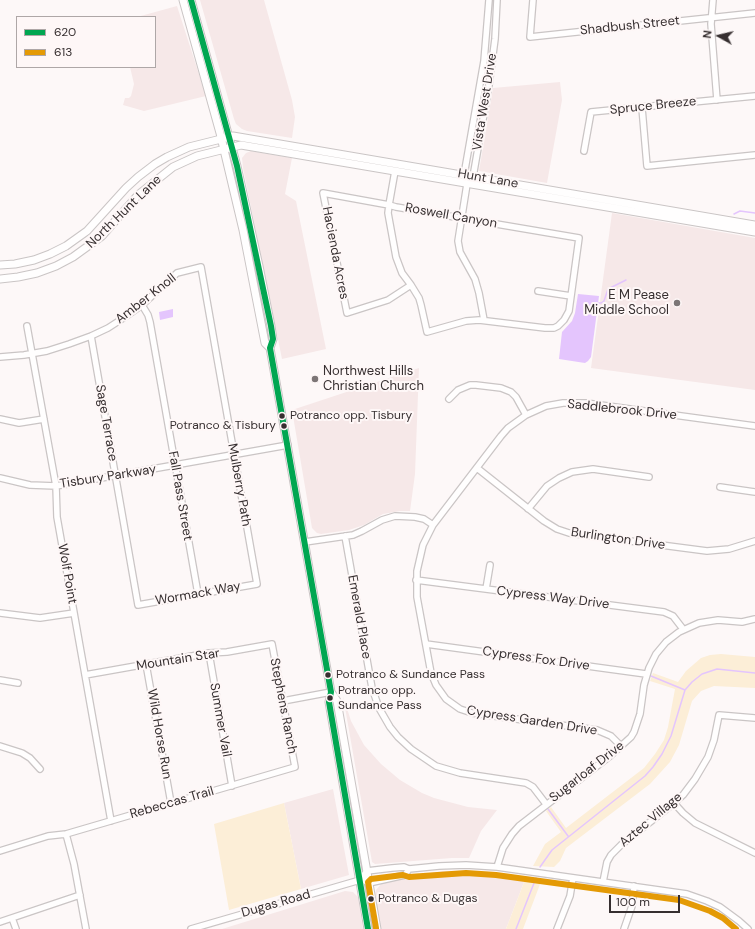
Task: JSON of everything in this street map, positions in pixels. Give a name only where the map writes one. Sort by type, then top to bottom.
[{"type":"main road","points":[[183,0],[224,149],[253,276],[265,343],[270,348]]},
{"type":"main road","points":[[191,0],[232,147],[259,266],[273,339],[270,348],[332,692],[337,701],[377,929]]},
{"type":"main road","points":[[186,12],[190,13],[201,49],[207,57]]},
{"type":"main road","name":"Hunt Lane","points":[[221,138],[241,137],[464,175],[541,192],[755,232]]},
{"type":"main road","name":"North Hunt Lane","points":[[0,265],[22,263],[44,256],[66,246],[97,222],[126,188],[149,168],[182,150],[221,138]]},
{"type":"main road","name":"Hunt Lane","points":[[224,149],[242,145],[395,170],[467,184],[541,192]]},
{"type":"main road","name":"North Hunt Lane","points":[[0,279],[24,276],[49,269],[74,257],[107,231],[138,195],[166,172],[181,162],[191,158],[224,149]]},
{"type":"main road","points":[[291,153],[294,150],[323,154],[326,152]]},
{"type":"main road","name":"Hunt Lane","points":[[654,212],[755,224]]},
{"type":"main road","points":[[241,220],[249,218]]},
{"type":"main road","points":[[243,230],[249,242],[254,263],[255,265],[259,266]]},
{"type":"main road","points":[[83,234],[91,245]]},
{"type":"main road","points":[[253,276],[260,291],[266,324],[271,326]]},
{"type":"main road","points":[[332,692],[329,702],[368,929]]},
{"type":"street","name":"Vista West Drive","points":[[467,184],[464,175],[484,61],[489,0]]},
{"type":"street","name":"Vista West Drive","points":[[467,184],[473,177],[477,156],[492,62],[498,0]]},
{"type":"street","name":"Shadbush Street","points":[[533,0],[530,37],[755,13]]},
{"type":"street","points":[[713,0],[711,18],[717,100]]},
{"type":"street","points":[[484,61],[492,62]]},
{"type":"street","name":"Spruce Breeze","points":[[584,151],[591,112],[755,96]]},
{"type":"street","points":[[642,108],[647,166],[755,155]]},
{"type":"street","points":[[468,154],[477,156]]},
{"type":"street","points":[[395,170],[389,205],[389,221],[396,257],[402,273],[411,285],[421,304],[427,332],[466,321],[484,320],[545,328],[554,328],[562,324],[569,311],[571,296],[538,291]]},
{"type":"street","points":[[467,184],[461,218],[458,248],[461,256],[475,279],[484,320]]},
{"type":"street","name":"Roswell Canyon","points":[[323,193],[579,238],[571,296]]},
{"type":"street","name":"Hacienda Acres","points":[[323,193],[347,313],[388,300],[411,285]]},
{"type":"street","name":"Amber Knoll","points":[[0,357],[32,354],[58,348],[91,336],[117,323],[142,305],[177,273],[201,267]]},
{"type":"street","name":"Mulberry Path","points":[[201,267],[257,584]]},
{"type":"street","name":"Fall Pass Street","points":[[142,305],[150,322],[198,594]]},
{"type":"street","name":"Wolf Point","points":[[27,326],[56,486],[57,517],[111,821]]},
{"type":"street","name":"Sage Terrace","points":[[91,336],[138,605]]},
{"type":"street","points":[[449,399],[458,390],[470,385],[501,388],[516,396],[526,415]]},
{"type":"street","name":"Saddlebrook Drive","points":[[416,580],[422,549],[433,525],[501,436],[508,428],[526,415],[552,405],[574,402],[755,426]]},
{"type":"street","points":[[0,418],[19,423],[44,419]]},
{"type":"street","name":"Tisbury Parkway","points":[[0,478],[23,484],[56,486],[288,446]]},
{"type":"street","name":"Burlington Drive","points":[[477,468],[544,521],[557,529],[569,533],[707,551],[730,549],[755,541]]},
{"type":"street","points":[[528,509],[548,486],[559,478],[572,472],[593,470],[649,477]]},
{"type":"street","points":[[720,486],[755,492]]},
{"type":"street","points":[[305,542],[345,536],[360,532],[382,520],[395,516],[418,517],[433,525]]},
{"type":"street","name":"Emerald Place","points":[[345,536],[372,688],[379,708],[390,727],[411,749],[436,766],[460,773],[526,783],[535,789],[546,804]]},
{"type":"street","points":[[486,589],[490,565]]},
{"type":"street","name":"Cypress Way Drive","points":[[416,580],[664,612],[672,616],[683,630]]},
{"type":"street","name":"Cypress Garden Drive","points":[[416,580],[417,597],[431,673],[436,685],[448,701],[462,710],[477,714],[597,730],[611,736],[621,746]]},
{"type":"street","name":"Wormack Way","points":[[138,605],[257,584]]},
{"type":"street","points":[[0,612],[40,618],[74,613]]},
{"type":"street","name":"Sugarloaf Drive","points":[[497,867],[503,848],[515,830],[631,737],[638,721],[646,674],[661,648],[672,637],[699,623],[710,621],[742,622],[755,619]]},
{"type":"street","name":"Mountain Star","points":[[85,675],[209,653],[227,652],[272,644]]},
{"type":"street","name":"Stephens Ranch","points":[[272,644],[295,767]]},
{"type":"street","name":"Cypress Fox Drive","points":[[426,644],[646,674]]},
{"type":"street","name":"Summer Vail","points":[[209,653],[232,786]]},
{"type":"street","name":"Wild Horse Run","points":[[146,664],[171,803]]},
{"type":"street","points":[[0,680],[18,683]]},
{"type":"street","points":[[283,701],[332,692]]},
{"type":"street","name":"Aztec Village","points":[[603,882],[607,862],[615,851],[674,803],[695,779],[705,763],[714,740],[719,715],[755,718]]},
{"type":"street","points":[[0,746],[22,753],[30,758],[40,768]]},
{"type":"street","name":"Rebeccas Trail","points":[[0,851],[48,836],[66,834],[295,767]]},
{"type":"street","points":[[674,803],[695,823],[755,853]]},
{"type":"street","points":[[66,834],[80,894],[86,929]]},
{"type":"street","points":[[410,869],[405,875],[369,883],[360,880],[367,872],[378,869],[404,867],[410,869],[450,865],[479,865],[497,867],[681,892],[713,904],[727,912],[748,929]]},
{"type":"street","points":[[557,929],[570,896],[573,878]]},
{"type":"street","name":"Dugas Road","points":[[191,929],[360,880]]},
{"type":"street","points":[[624,929],[632,906],[634,886]]},
{"type":"street","points":[[0,922],[80,894]]},
{"type":"street","points":[[12,918],[16,929]]},
{"type":"shaded area","points":[[200,0],[264,0],[292,100],[295,117],[292,138],[247,131],[236,124]]},
{"type":"shaded area","points":[[177,6],[206,96],[144,111],[123,105],[125,98],[129,98],[131,96],[134,84],[130,68],[156,68],[156,16],[141,16]]},
{"type":"shaded area","points":[[560,82],[562,100],[547,183],[479,171],[493,88]]},
{"type":"shaded area","points":[[251,151],[292,158],[285,194],[296,201],[326,349],[282,359],[243,168],[242,158],[246,153]]},
{"type":"shaded area","name":"E M Pease Middle School","points":[[612,213],[755,238],[755,390],[591,368]]},
{"type":"shaded area","points":[[578,294],[599,296],[591,357],[585,363],[559,359],[562,332],[572,321]]},
{"type":"shaded area","points":[[173,309],[173,317],[160,320],[159,312]]},
{"type":"shaded area","points":[[419,368],[415,474],[410,511],[383,514],[364,525],[349,530],[321,534],[317,533],[312,528],[292,410]]},
{"type":"shaded area","points":[[721,654],[755,657],[755,688],[714,686],[701,691],[692,701],[679,745],[670,762],[650,784],[566,848],[560,861],[554,867],[533,866],[545,844],[561,832],[546,811],[551,807],[566,828],[644,768],[664,740],[675,689],[650,681],[653,673],[678,682],[686,671],[701,658]]},
{"type":"shaded area","points":[[343,696],[351,721],[364,745],[381,764],[400,780],[434,798],[468,807],[497,810],[481,831],[469,858],[375,864],[372,862]]},
{"type":"shaded area","points":[[333,789],[349,875],[301,889],[284,803]]},
{"type":"shaded area","points":[[284,803],[301,889],[229,910],[214,824]]},
{"type":"shaded area","points":[[443,871],[480,872],[526,877],[506,929],[381,929],[375,894],[376,890],[381,884]]},
{"type":"shaded area","points":[[526,877],[542,879],[523,929],[506,929]]},
{"type":"shaded area","points":[[345,891],[353,892],[358,897],[363,929],[222,929]]},
{"type":"waterway","points":[[734,214],[740,211],[755,213]]},
{"type":"waterway","points":[[598,303],[604,301],[608,289],[626,280]]},
{"type":"waterway","points":[[540,867],[552,850],[645,776],[653,767],[662,754],[671,736],[685,690],[692,682],[702,674],[717,669],[755,673]]},
{"type":"waterway","points":[[651,676],[685,690]]},
{"type":"waterway","points":[[548,809],[568,836]]},
{"type":"waterway","points":[[516,929],[536,878]]},
{"type":"transit line","name":"620","points":[[191,0],[237,166],[271,326],[273,339],[270,348],[331,692],[329,702],[368,929]]},
{"type":"transit line","name":"613","points":[[376,928],[368,882],[371,879],[403,875],[409,877],[466,873],[496,875],[679,900],[710,911],[723,918],[736,929]]},
{"type":"place","name":"E M Pease Middle School","points":[[677,303]]},
{"type":"place","name":"Northwest Hills Christian Church","points":[[315,379]]},
{"type":"place","name":"Potranco opp. Tisbury","points":[[282,416]]},
{"type":"place","name":"Potranco & Tisbury","points":[[284,426]]},
{"type":"place","name":"Potranco & Sundance Pass","points":[[328,675]]},
{"type":"place","name":"Potranco opp. Sundance Pass","points":[[330,698]]},
{"type":"place","name":"Potranco & Dugas","points":[[371,899]]}]
